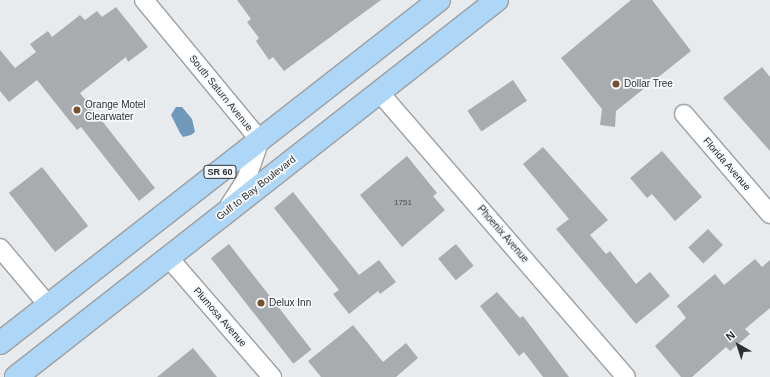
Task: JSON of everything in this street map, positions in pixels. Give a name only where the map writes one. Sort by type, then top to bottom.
[{"type":"main road","name":"SR 60","points":[[0,343],[439,0]]},
{"type":"main road","name":"Gulf to Bay Boulevard","points":[[16,377],[497,0]]},
{"type":"street","name":"South Saturn Avenue","points":[[144,0],[260,140],[246,180],[224,214]]},
{"type":"street","name":"Phoenix Avenue","points":[[379,92],[626,377]]},
{"type":"street","name":"Florida Avenue","points":[[684,114],[770,214]]},
{"type":"street","points":[[0,248],[48,305]]},
{"type":"street","name":"Plumosa Avenue","points":[[168,258],[272,377]]},
{"type":"water","points":[[176,107],[182,107],[192,119],[195,132],[191,135],[183,137],[180,133],[171,115]]},
{"type":"building","points":[[237,0],[381,0],[284,71],[273,57],[269,60],[256,41],[259,38],[247,22],[251,19]]},
{"type":"building","name":"Dollar Tree","points":[[631,0],[652,0],[691,51],[616,111],[615,127],[600,125],[602,109],[561,58]]},
{"type":"building","points":[[116,7],[148,47],[128,62],[126,57],[80,93],[155,188],[139,201],[81,127],[77,130],[37,80],[9,102],[0,91],[0,50],[15,68],[36,52],[30,44],[48,31],[52,37],[80,15],[85,20],[97,11],[102,17]]},
{"type":"building","points":[[762,67],[770,77],[770,151],[723,98]]},
{"type":"building","points":[[513,80],[527,101],[481,131],[467,111]]},
{"type":"building","points":[[543,147],[608,220],[590,235],[606,254],[610,251],[636,284],[650,272],[670,296],[636,324],[556,229],[569,219],[523,164]]},
{"type":"building","points":[[662,151],[702,197],[675,221],[652,194],[647,198],[630,178]]},
{"type":"building","points":[[407,156],[437,193],[433,196],[445,210],[402,247],[360,195]]},
{"type":"building","points":[[42,167],[88,226],[55,252],[9,193]]},
{"type":"building","points":[[293,192],[359,275],[379,260],[396,282],[380,294],[378,291],[349,314],[333,294],[339,290],[274,208]]},
{"type":"building","points":[[708,229],[723,245],[703,264],[688,247]]},
{"type":"building","name":"Delux Inn","points":[[229,244],[311,350],[293,364],[211,258]]},
{"type":"building","points":[[456,244],[474,266],[456,280],[438,258]]},
{"type":"building","points":[[755,259],[762,267],[770,260],[770,308],[745,329],[750,334],[730,351],[726,347],[692,377],[681,377],[655,346],[686,318],[677,306],[715,274],[724,285]]},
{"type":"building","points":[[497,292],[520,318],[523,316],[569,377],[543,377],[524,352],[519,356],[480,306]]},
{"type":"building","points":[[353,325],[383,362],[406,343],[418,358],[396,377],[321,377],[308,361]]},
{"type":"building","points":[[193,348],[217,377],[157,377]]},
{"type":"place","name":"Dollar Tree","points":[[616,84]]},
{"type":"place","name":"Orange Motel Clearwater","points":[[77,110]]},
{"type":"place","name":"Delux Inn","points":[[261,303]]}]
